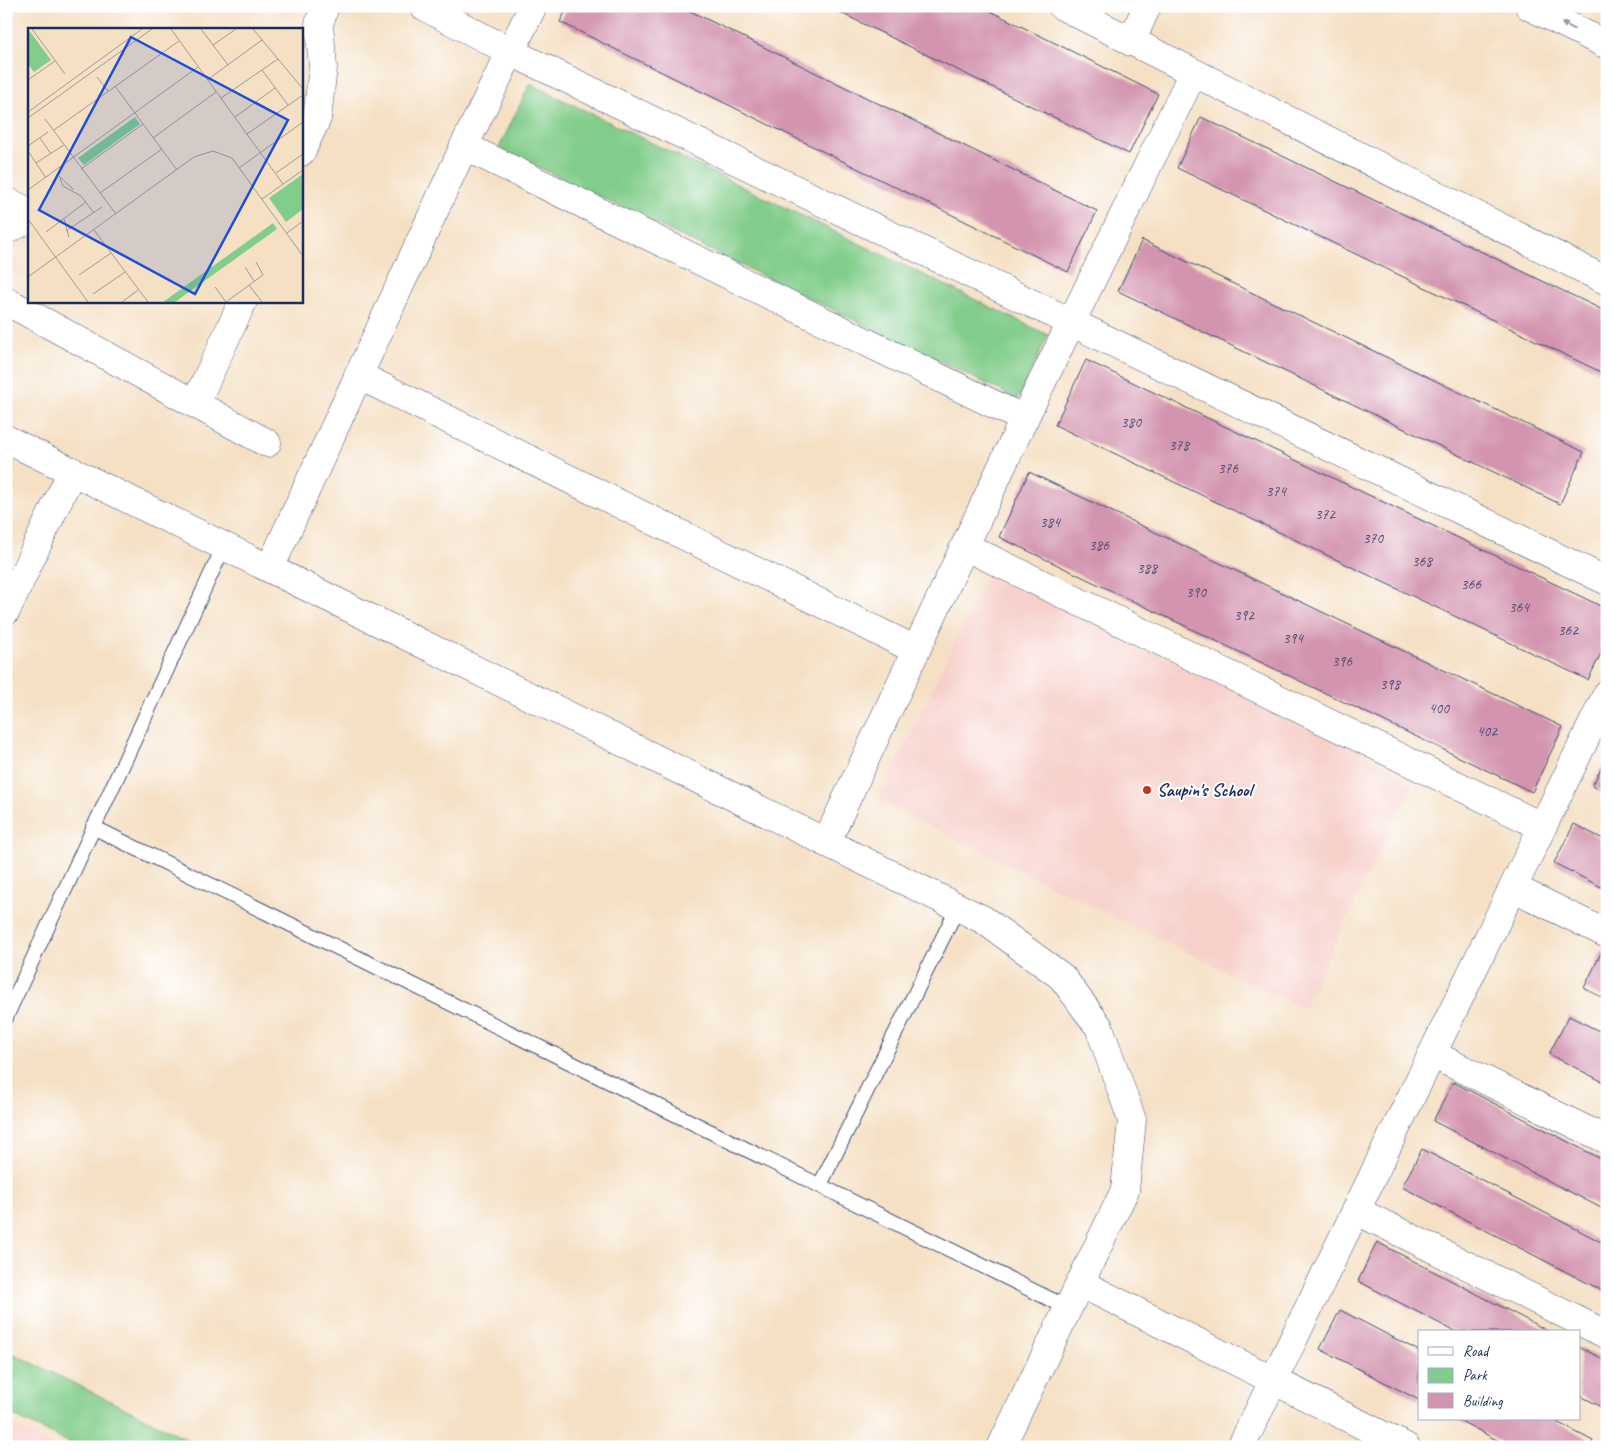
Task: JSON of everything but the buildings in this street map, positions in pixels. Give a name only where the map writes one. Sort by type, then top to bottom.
[{"type":"street","points":[[423,6],[511,52],[1607,581]]},
{"type":"street","points":[[270,568],[464,146],[533,6]]},
{"type":"street","points":[[1062,6],[1607,281]]},
{"type":"street","points":[[1132,42],[1147,6]]},
{"type":"street","points":[[1528,6],[1607,45]]},
{"type":"street","points":[[302,150],[317,118],[323,66],[315,23]]},
{"type":"street","points":[[826,843],[966,547],[1024,419],[1193,73]]},
{"type":"street","points":[[464,146],[1024,419]]},
{"type":"street","points":[[6,201],[28,212]]},
{"type":"street","points":[[6,230],[28,219]]},
{"type":"street","points":[[6,301],[267,443]]},
{"type":"street","points":[[195,404],[237,303]]},
{"type":"street","points":[[358,375],[916,650]]},
{"type":"street","points":[[6,439],[984,920],[1062,977],[1099,1027],[1132,1120],[1125,1190],[1001,1447]]},
{"type":"street","points":[[6,611],[72,471]]},
{"type":"street","points":[[966,547],[1541,826]]},
{"type":"street","points":[[1241,1447],[1514,888],[1541,826],[1604,710]]},
{"type":"street","points":[[1514,888],[1607,934]]},
{"type":"street","points":[[1432,1054],[1607,1140]]},
{"type":"street","points":[[1357,1211],[1607,1335]]},
{"type":"street","points":[[1080,1283],[1406,1447]]},
{"type":"lane","points":[[6,1018],[224,546]]},
{"type":"lane","points":[[93,827],[1068,1308]]},
{"type":"lane","points":[[820,1185],[958,907]]},
{"type":"shaded area","name":"Saupin's School","points":[[989,571],[1415,779],[1303,1009],[878,801]]},
{"type":"shaded area","points":[[6,1422],[56,1447],[6,1447]]},
{"type":"green space","points":[[530,84],[1048,335],[1018,399],[499,148]]},
{"type":"green space","points":[[6,1350],[204,1447],[78,1447],[6,1412]]},
{"type":"place","name":"Saupin's School","points":[[1147,790]]}]
